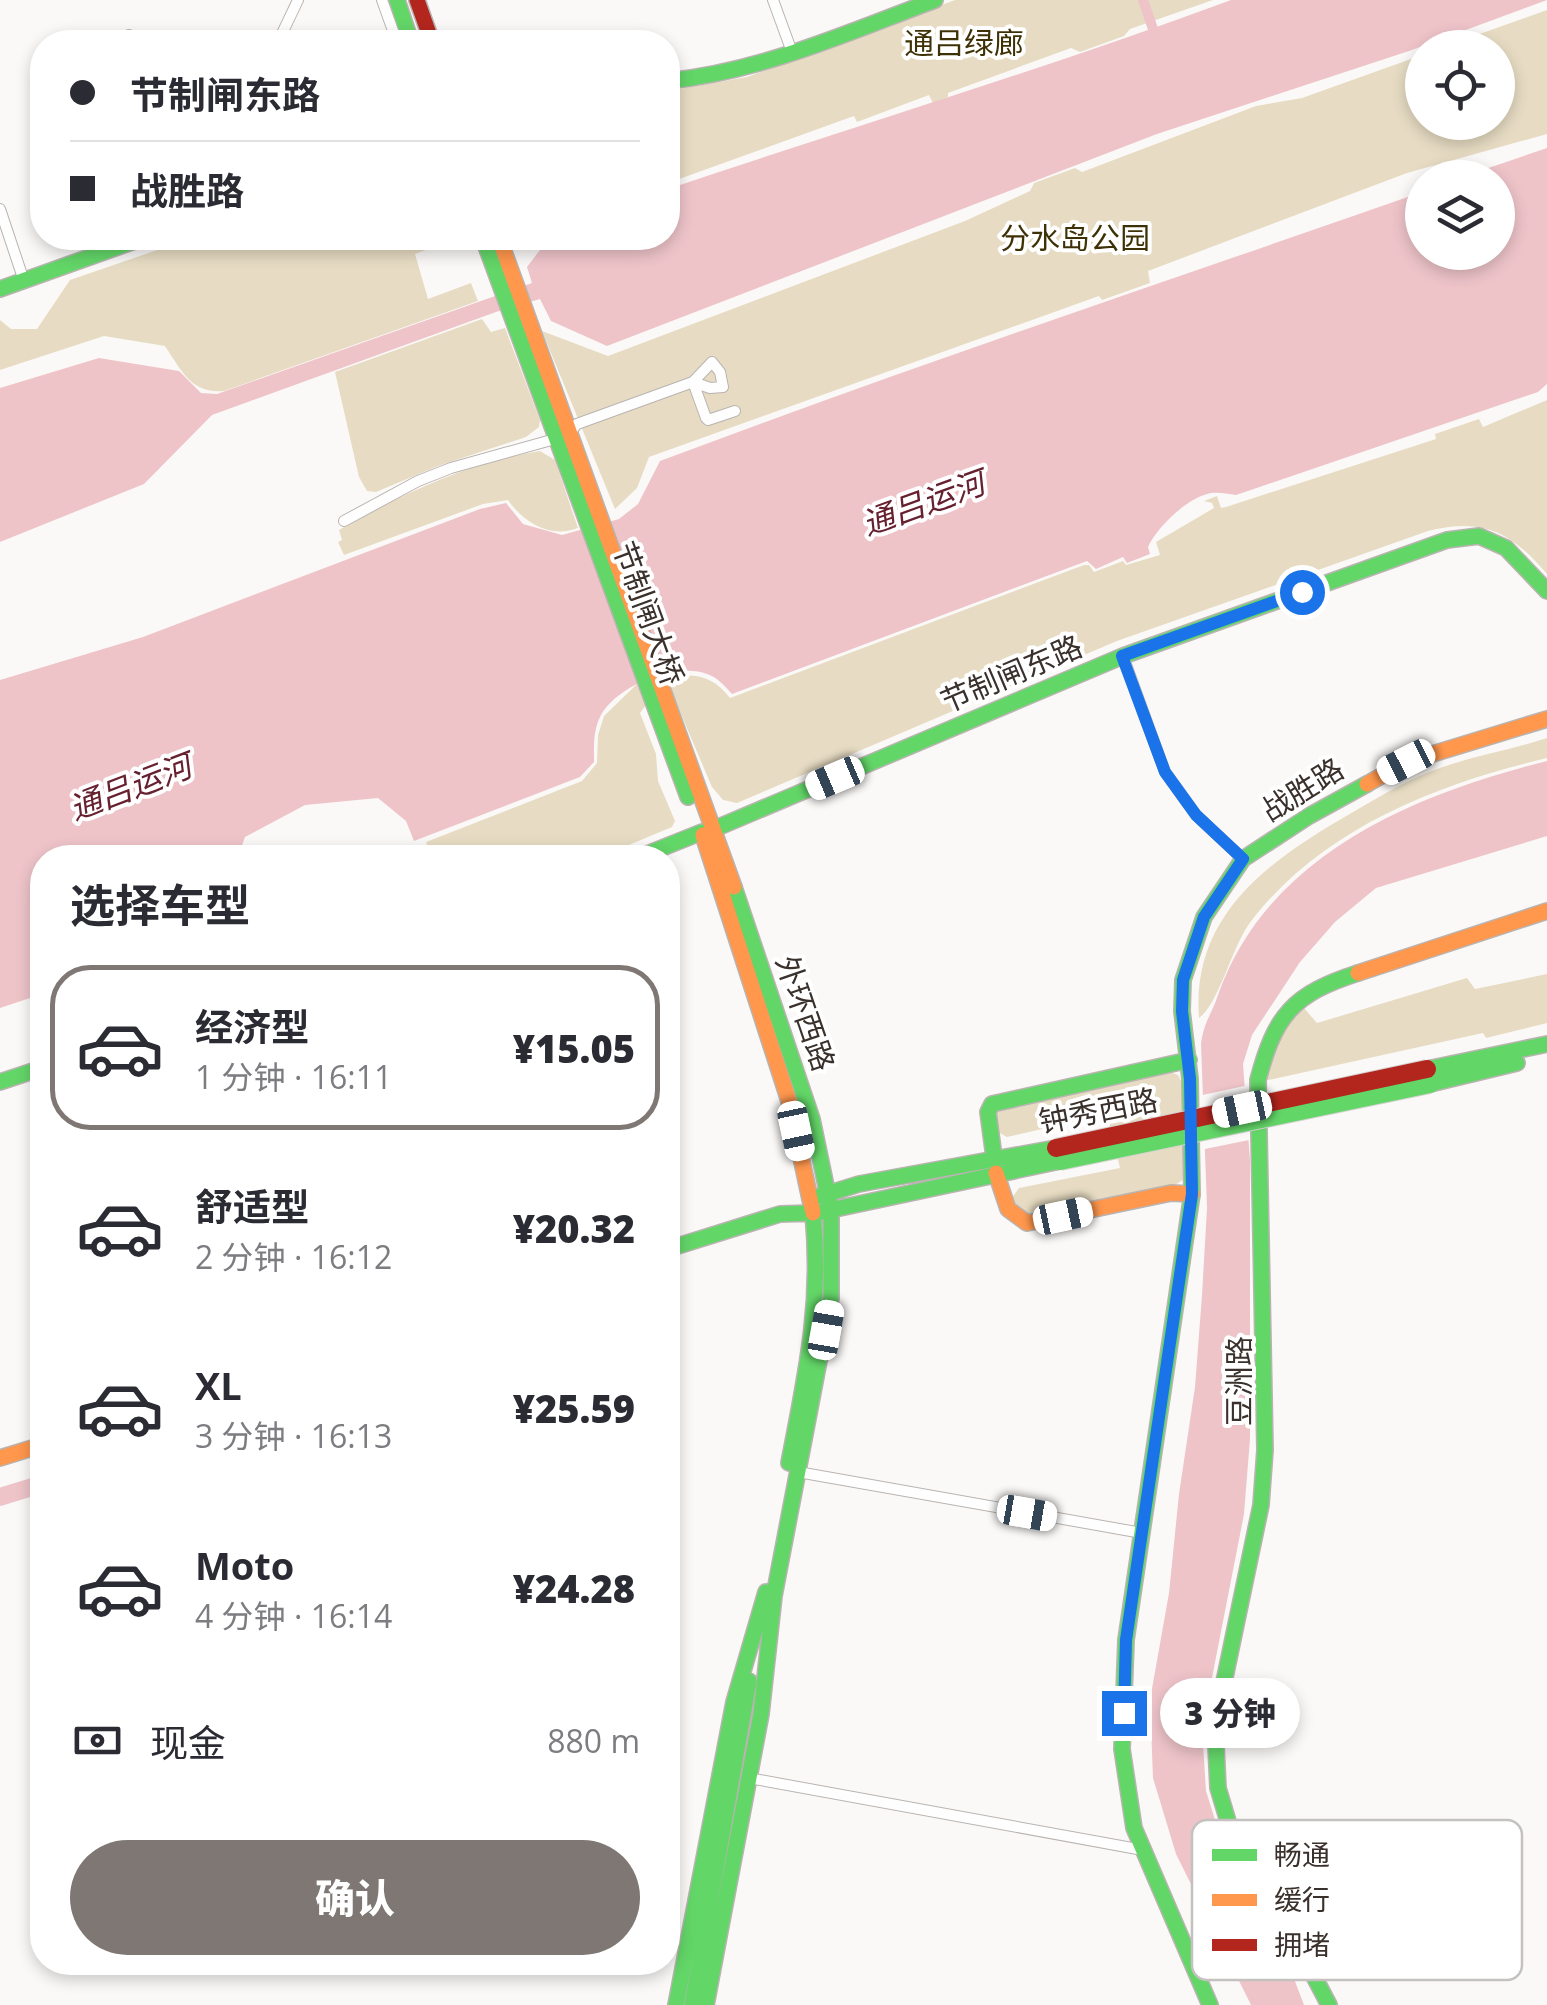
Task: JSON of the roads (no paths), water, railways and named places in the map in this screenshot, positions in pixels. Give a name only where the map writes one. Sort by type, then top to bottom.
[{"type":"main road","points":[[396,0],[407,30]]},
{"type":"main road","points":[[417,0],[428,30]]},
{"type":"main road","points":[[680,80],[792,52],[935,0]]},
{"type":"main road","points":[[0,289],[109,250]]},
{"type":"main road","points":[[490,250],[505,276],[562,436]]},
{"type":"main road","points":[[501,250],[505,276]]},
{"type":"main road","name":"节制闸大桥","points":[[562,436],[678,752]]},
{"type":"main road","name":"节制闸东路","points":[[672,845],[1122,656],[1447,540],[1478,536],[1506,548],[1547,591]]},
{"type":"main road","name":"战胜路","points":[[1192,1963],[1134,1828],[1122,1749],[1126,1640],[1192,1194],[1189,1060],[1182,1011],[1183,980],[1191,949],[1204,917],[1243,859],[1308,816],[1406,762],[1547,719]]},
{"type":"main road","name":"外环西路","points":[[676,2005],[734,1702],[770,1594],[831,1298],[821,1204],[800,1080],[678,752]]},
{"type":"main road","name":"豆洲路","points":[[1228,1820],[1218,1788],[1215,1725],[1261,1505],[1265,1450],[1258,1080],[1262,1058],[1281,1021],[1311,992],[1381,964],[1547,911]]},
{"type":"main road","name":"钟秀西路","points":[[1428,1076],[1547,1044]]},
{"type":"main road","name":"钟秀西路","points":[[821,1204],[1428,1076],[1547,1056]]},
{"type":"main road","points":[[1189,1060],[992,1104],[988,1112],[1006,1209],[1016,1219],[1027,1223],[1171,1193],[1192,1194]]},
{"type":"main road","points":[[0,1082],[30,1072]]},
{"type":"main road","points":[[680,1245],[821,1204]]},
{"type":"main road","name":"外环西路","points":[[692,2005],[770,1594],[817,1300],[821,1204]]},
{"type":"main road","points":[[0,1458],[30,1449]]},
{"type":"main road","name":"外环西路","points":[[706,2005],[761,1714],[770,1594]]},
{"type":"main road","name":"战胜路","points":[[1199,1980],[1210,2005]]},
{"type":"main road","name":"豆洲路","points":[[1316,1980],[1329,2005]]},
{"type":"street","points":[[284,30],[298,0]]},
{"type":"street","points":[[382,0],[393,30]]},
{"type":"street","points":[[774,0],[792,52]]},
{"type":"street","points":[[0,209],[24,280]]},
{"type":"street","points":[[344,521],[451,468],[562,436],[576,424],[693,382],[708,420],[735,411]]},
{"type":"street","points":[[1122,656],[1165,772],[1196,815],[1243,859]]},
{"type":"street","points":[[798,1472],[1142,1533]]},
{"type":"street","points":[[749,1778],[1143,1850]]},
{"type":"water","points":[[1231,0],[1547,0],[1466,30],[1405,30],[1405,52],[1157,134],[607,346],[551,321],[540,299],[496,312],[212,415],[144,484],[0,542],[0,388],[99,358],[179,371],[201,393],[217,394],[532,283],[527,267],[540,250],[680,250],[680,185]]},
{"type":"water","name":"通吕运河","points":[[1547,148],[1547,384],[1538,392],[1236,495],[1202,496],[1166,522],[1148,547],[1150,554],[1127,563],[1123,557],[1096,569],[1087,561],[732,694],[714,677],[694,671],[648,679],[620,695],[601,715],[595,732],[594,762],[580,777],[414,841],[406,821],[378,798],[305,805],[245,837],[242,845],[30,845],[30,998],[0,1008],[0,680],[143,637],[480,509],[506,503],[523,524],[562,535],[619,519],[638,504],[660,461],[1405,198],[1405,270],[1515,270],[1515,160],[1512,160]]},
{"type":"water","points":[[1547,761],[1547,836],[1376,888],[1335,922],[1300,962],[1252,1035],[1243,1064],[1250,1160],[1250,1439],[1244,1514],[1202,1729],[1206,1791],[1215,1820],[1192,1820],[1192,1886],[1176,1854],[1153,1778],[1150,1700],[1169,1593],[1195,1387],[1207,1208],[1202,1036],[1241,946],[1271,904],[1309,868],[1351,838],[1397,813],[1497,775]]},
{"type":"water","points":[[1239,1980],[1295,1980],[1304,2005],[1251,2005]]},
{"type":"waterway","points":[[1143,0],[1153,29]]},
{"type":"waterway","points":[[0,1497],[30,1488]]},
{"type":"park label","name":"通吕绿廊","points":[[964,42]]},
{"type":"park label","name":"分水岛公园","points":[[1075,237]]}]
